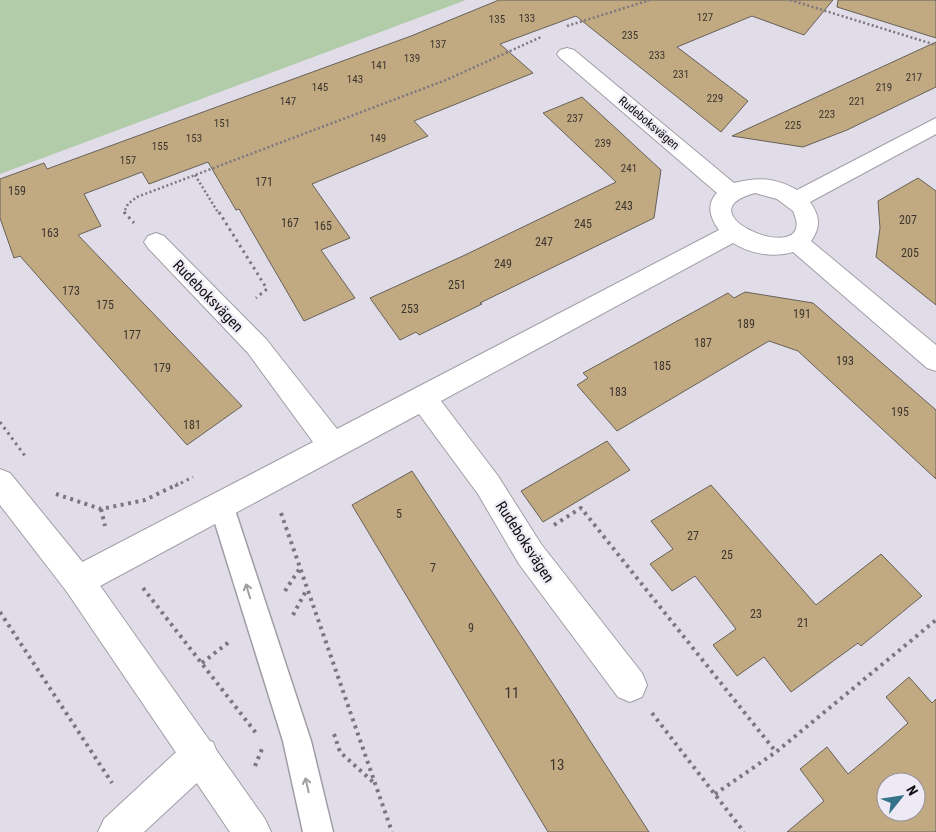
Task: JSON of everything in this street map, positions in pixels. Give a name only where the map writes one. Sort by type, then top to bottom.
[{"type":"street","name":"Rudeboksvägen","points":[[567,54],[731,192]]},
{"type":"street","points":[[796,200],[936,126]]},
{"type":"street","points":[[749,186],[770,187],[796,200],[808,218],[808,227],[804,236],[796,242],[773,247],[760,246],[746,241],[734,233],[725,225],[720,207],[724,198],[731,192],[749,186]]},
{"type":"street","points":[[78,581],[734,233]]},
{"type":"street","name":"Rudeboksvägen","points":[[156,242],[257,346],[332,445]]},
{"type":"street","points":[[796,242],[936,360]]},
{"type":"street","name":"Rudeboksvägen","points":[[422,397],[488,485],[524,544],[630,685]]},
{"type":"street","points":[[0,482],[78,581],[245,822]]},
{"type":"street","points":[[126,824],[200,755]]},
{"type":"lane","points":[[221,504],[297,741],[318,832]]},
{"type":"path","points":[[562,28],[585,19],[650,0]]},
{"type":"path","points":[[790,0],[936,45]]},
{"type":"path","points":[[156,242],[139,229],[124,212],[128,204],[137,197],[446,80],[546,35]]},
{"type":"path","points":[[196,175],[267,288],[232,320]]},
{"type":"path","points":[[0,422],[31,464]]},
{"type":"path","points":[[55,493],[101,509],[145,500],[195,476]]},
{"type":"path","points":[[268,479],[392,832]]},
{"type":"path","points":[[524,544],[581,508],[776,752]]},
{"type":"path","points":[[101,509],[106,533],[121,559],[258,736]]},
{"type":"path","points":[[296,624],[293,615],[307,589]]},
{"type":"path","points":[[0,612],[126,824]]},
{"type":"path","points":[[715,794],[776,752],[936,620]]},
{"type":"path","points":[[630,685],[744,832]]},
{"type":"path","points":[[331,724],[340,752],[375,783]]},
{"type":"path","points":[[245,822],[264,743]]},
{"type":"green space","points":[[0,0],[466,0],[0,174]]},
{"type":"building","points":[[499,0],[833,0],[804,35],[752,16],[677,47],[748,101],[721,132],[576,16],[500,44],[533,73],[414,121],[428,136],[312,184],[350,238],[321,250],[355,298],[304,321],[239,209],[236,210],[208,162],[149,184],[142,172],[84,194],[101,226],[78,235],[242,406],[187,445],[20,256],[14,258],[0,218],[0,179],[44,163],[47,169],[411,36]]},
{"type":"building","points":[[838,0],[936,0],[936,38],[837,7]]},
{"type":"building","points":[[936,42],[936,87],[847,130],[803,147],[732,136]]},
{"type":"building","points":[[582,97],[661,170],[654,218],[419,335],[416,332],[400,340],[370,298],[465,255],[616,182],[543,113]]},
{"type":"building","points":[[918,178],[936,191],[936,305],[876,257],[880,228],[878,201]]},
{"type":"building","points":[[745,292],[813,303],[936,410],[936,479],[798,351],[769,341],[617,431],[577,385],[588,378],[583,373],[728,293],[734,298]]},
{"type":"building","points":[[607,441],[630,470],[543,522],[521,491]]},
{"type":"building","points":[[412,471],[649,832],[548,832],[352,505]]},
{"type":"building","points":[[711,485],[816,605],[881,554],[922,596],[861,646],[858,643],[791,692],[764,657],[737,676],[713,645],[736,629],[713,599],[695,576],[672,591],[650,564],[673,549],[651,521]]},
{"type":"building","points":[[909,677],[932,703],[936,699],[936,832],[787,832],[824,801],[800,769],[827,747],[848,774],[908,723],[886,697]]}]
